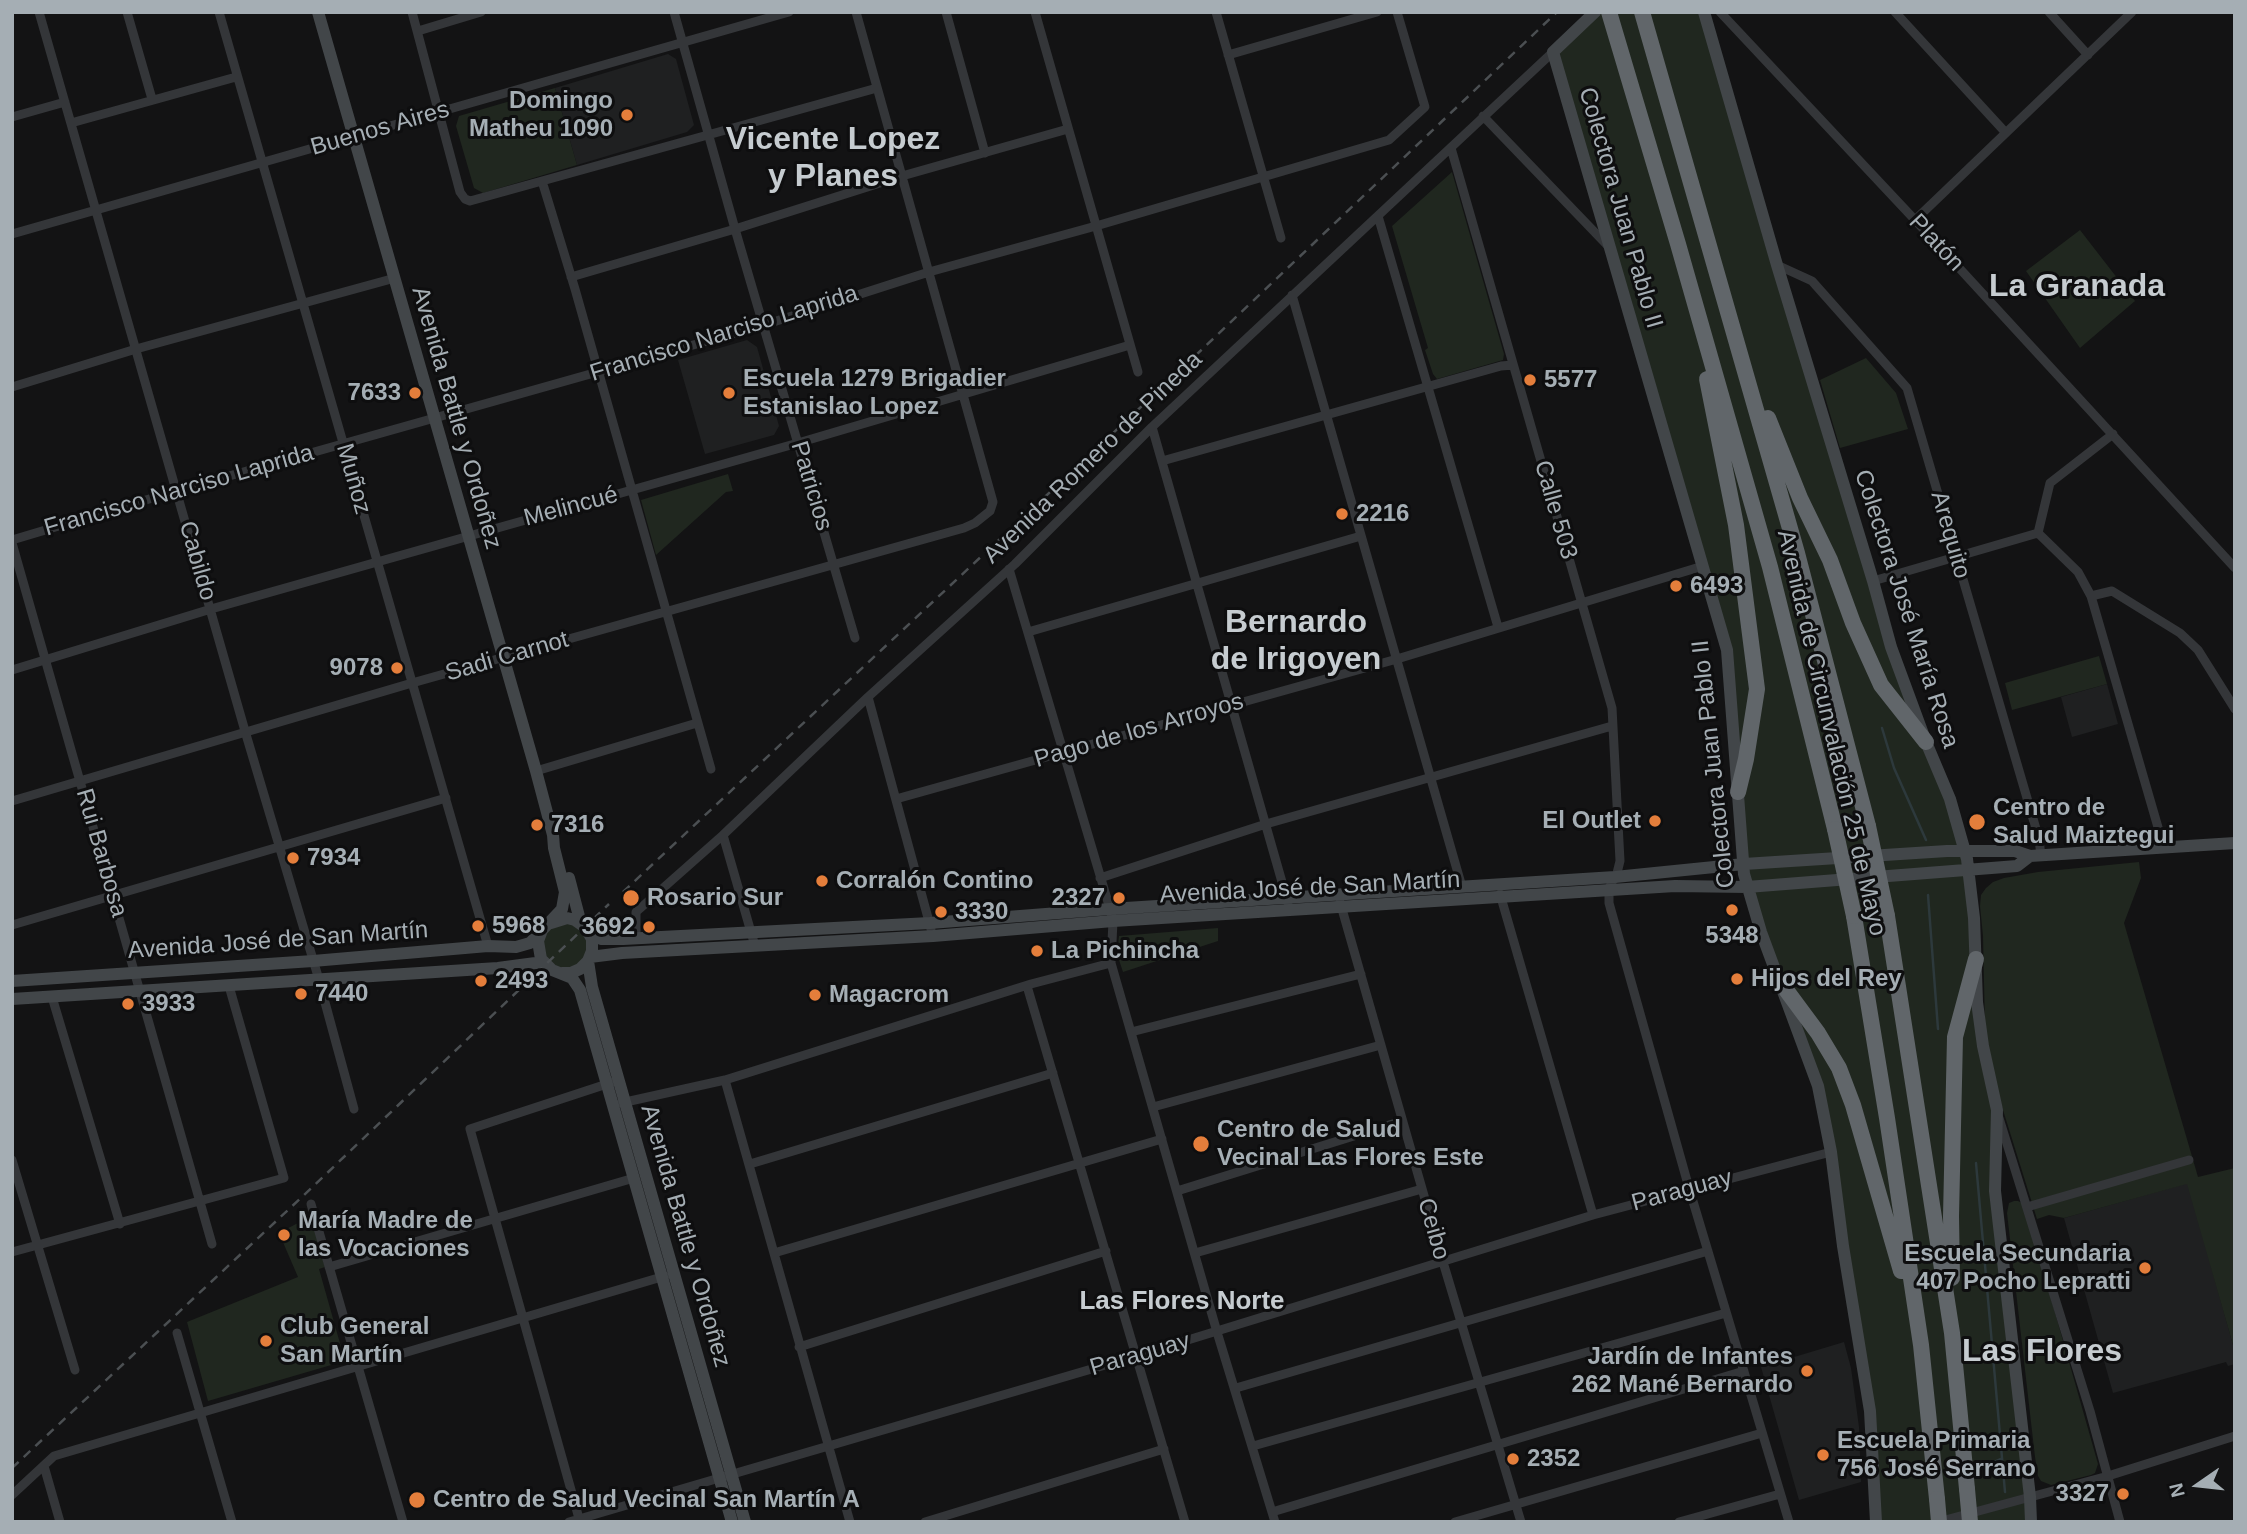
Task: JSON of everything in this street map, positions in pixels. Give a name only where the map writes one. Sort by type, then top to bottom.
[{"type":"highway","name":"Avenida de Circunvalación 25 de Mayo","points":[[1609,12],[1770,567],[1854,916],[1921,1345],[1938,1522]]},
{"type":"highway","name":"Avenida de Circunvalación 25 de Mayo","points":[[1642,12],[1797,553],[1868,826],[1887,916],[1952,1333],[1970,1522]]},
{"type":"highway","points":[[1678,244],[1736,525],[1753,649],[1757,689],[1738,792]]},
{"type":"highway","points":[[1738,345],[1800,498],[1830,560],[1853,623],[1881,685],[1926,742]]},
{"type":"highway","points":[[1952,1333],[1951,1216],[1955,1037],[1976,959]]},
{"type":"highway","points":[[1778,979],[1818,1033],[1839,1068],[1853,1105],[1921,1345]]},
{"type":"main road","name":"Avenida Battle y Ordoñez","points":[[318,12],[553,835],[585,928]]},
{"type":"main road","name":"Avenida Romero de Pineda","points":[[1553,52],[1595,12]]},
{"type":"main road","name":"Colectora José María Rosa","points":[[1704,12],[1891,647],[1950,799],[1965,851],[1974,918],[1977,1002],[1983,1046],[1997,1110],[1995,1191],[2031,1522]]},
{"type":"main road","name":"Colectora Juan Pablo II","points":[[1553,52],[1727,650],[1747,887],[1818,1086],[1831,1152],[1843,1246],[1870,1411],[1876,1522]]},
{"type":"main road","name":"Avenida Battle y Ordoñez","points":[[546,928],[562,909],[565,892],[553,835]]},
{"type":"main road","name":"Avenida José de San Martín","points":[[589,959],[622,953],[755,946],[1111,915],[1499,891],[1744,863],[1965,851],[2015,851],[2036,856],[2235,844]]},
{"type":"main road","name":"Avenida José de San Martín","points":[[1340,901],[1462,887],[1499,891],[1608,891],[1747,887],[2017,866],[2036,856]]},
{"type":"main road","points":[[567,918],[585,928],[593,945],[589,959],[580,969],[561,973],[552,970],[543,962],[538,951],[538,941],[546,928],[567,918]]},
{"type":"main road","name":"Avenida José de San Martín","points":[[12,981],[313,961],[488,946],[516,947],[530,943],[546,928]]},
{"type":"main road","name":"Avenida José de San Martín","points":[[585,928],[601,939],[751,932],[931,930]]},
{"type":"main road","name":"Avenida Battle y Ordoñez","points":[[589,959],[589,976],[613,1082],[725,1477],[732,1522]]},
{"type":"main road","name":"Avenida José de San Martín","points":[[12,999],[508,967],[543,962]]},
{"type":"main road","name":"Avenida Battle y Ordoñez","points":[[561,973],[572,978],[580,990],[613,1082]]},
{"type":"main road","name":"Avenida Battle y Ordoñez","points":[[619,1103],[634,1178],[668,1276]]},
{"type":"main road","name":"Avenida Battle y Ordoñez","points":[[725,1477],[745,1522]]},
{"type":"street","name":"Cabildo","points":[[39,12],[354,1109]]},
{"type":"street","points":[[127,12],[152,99]]},
{"type":"street","name":"Muñoz","points":[[219,12],[488,946]]},
{"type":"street","points":[[412,12],[460,192],[465,199],[479,200],[877,88]]},
{"type":"street","points":[[418,31],[481,12]]},
{"type":"street","name":"Patricios","points":[[674,12],[855,638]]},
{"type":"street","name":"Buenos Aires","points":[[12,234],[684,42],[765,15],[789,12]]},
{"type":"street","points":[[856,12],[963,393]]},
{"type":"street","points":[[946,12],[985,153]]},
{"type":"street","points":[[1035,12],[1138,372]]},
{"type":"street","points":[[1216,12],[1281,238]]},
{"type":"street","points":[[1228,55],[1377,12]]},
{"type":"street","name":"Francisco Narciso Laprida","points":[[12,542],[176,491],[764,325],[929,272],[1389,140],[1425,107],[1397,12]]},
{"type":"street","name":"Platón","points":[[1720,12],[2235,568]]},
{"type":"street","points":[[1895,12],[2006,133]]},
{"type":"street","points":[[2049,12],[2088,55]]},
{"type":"street","points":[[1915,220],[2132,12]]},
{"type":"street","name":"Avenida Romero de Pineda","points":[[636,939],[636,912],[723,835],[868,697],[1009,569],[1152,427],[1553,52]]},
{"type":"street","points":[[71,123],[236,77]]},
{"type":"street","points":[[12,117],[65,102]]},
{"type":"street","points":[[1483,116],[1608,247]]},
{"type":"street","points":[[571,277],[902,176],[1068,129]]},
{"type":"street","name":"Calle 503","points":[[1451,148],[1612,708],[1620,861],[1608,891]]},
{"type":"street","points":[[542,181],[711,769]]},
{"type":"street","points":[[1378,216],[1498,627]]},
{"type":"street","name":"Arequito","points":[[1777,265],[1812,281],[1907,388],[2036,827],[2036,856]]},
{"type":"street","points":[[12,387],[136,349],[394,278]]},
{"type":"street","points":[[1292,295],[1462,887]]},
{"type":"street","name":"Melincué","points":[[12,670],[211,609],[798,443],[1130,345]]},
{"type":"street","points":[[1162,461],[1501,366],[1513,365]]},
{"type":"street","name":"Sadi Carnot","points":[[12,801],[412,683],[964,528],[990,511],[993,502],[963,393]]},
{"type":"street","points":[[1152,427],[1288,904]]},
{"type":"street","points":[[2038,533],[2050,483],[2113,434]]},
{"type":"street","points":[[1873,581],[2038,533]]},
{"type":"street","points":[[2038,533],[2078,572],[2091,596],[2164,848]]},
{"type":"street","points":[[1028,632],[1361,536]]},
{"type":"street","name":"Rui Barbosa","points":[[12,542],[212,1244]]},
{"type":"street","name":"Pago de los Arroyos","points":[[897,799],[1396,659],[1703,566]]},
{"type":"street","points":[[1009,569],[1111,915],[1111,962],[1217,1332],[1274,1517],[1498,1445],[1744,1371]]},
{"type":"street","points":[[2091,596],[2112,591],[2180,633],[2198,650],[2235,709]]},
{"type":"street","points":[[868,697],[931,930]]},
{"type":"street","points":[[536,771],[697,723]]},
{"type":"street","points":[[1100,878],[1266,824],[1612,726]]},
{"type":"street","points":[[12,925],[446,798]]},
{"type":"street","points":[[723,835],[755,946]]},
{"type":"street","points":[[1499,891],[1593,1215]]},
{"type":"street","points":[[1608,891],[1609,903],[1707,1251],[1789,1522]]},
{"type":"street","name":"Ceibo","points":[[1340,901],[1443,1262],[1521,1522]]},
{"type":"street","points":[[619,1103],[725,1080],[1111,962]]},
{"type":"street","points":[[1131,1032],[1361,974]]},
{"type":"street","points":[[12,1252],[284,1178],[229,986]]},
{"type":"street","points":[[1027,986],[1185,1522]]},
{"type":"street","points":[[51,997],[120,1224]]},
{"type":"street","points":[[1153,1107],[1381,1045]]},
{"type":"street","points":[[750,1164],[1053,1073]]},
{"type":"street","points":[[725,1080],[850,1522]]},
{"type":"street","points":[[580,1520],[470,1129],[613,1082]]},
{"type":"street","points":[[1997,1110],[2120,1522]]},
{"type":"street","points":[[1177,1191],[1402,1121]]},
{"type":"street","points":[[774,1253],[1162,1139]]},
{"type":"street","name":"Paraguay","points":[[569,1522],[1217,1332],[1593,1215],[1831,1152]]},
{"type":"street","points":[[12,1160],[75,1370]]},
{"type":"street","points":[[2027,1207],[2189,1160]]},
{"type":"street","points":[[329,1267],[634,1178]]},
{"type":"street","points":[[1195,1253],[1422,1189]]},
{"type":"street","points":[[311,1204],[403,1522]]},
{"type":"street","points":[[799,1347],[1105,1251]]},
{"type":"street","points":[[1236,1388],[1707,1251]]},
{"type":"street","points":[[12,1495],[54,1456],[668,1276]]},
{"type":"street","points":[[1253,1446],[1726,1313]]},
{"type":"street","points":[[177,1333],[232,1522]]},
{"type":"street","points":[[1455,1522],[1762,1433]]},
{"type":"street","points":[[1938,1522],[2108,1476],[2235,1436]]},
{"type":"street","points":[[925,1522],[1164,1449]]},
{"type":"street","points":[[44,1466],[60,1522]]},
{"type":"street","points":[[1679,1522],[1780,1494]]},
{"type":"shaded area","points":[[1595,12],[1704,12],[1835,460],[1965,851],[1990,1080],[1995,1191],[2031,1522],[1876,1522],[1870,1411],[1818,1086],[1747,887],[1727,650],[1553,52]]},
{"type":"shaded area","name":"Domingo Matheu 1090","points":[[668,54],[676,59],[694,125],[687,132],[577,165],[555,88]]},
{"type":"shaded area","points":[[555,88],[577,165],[483,193],[474,188],[456,126],[459,116]]},
{"type":"shaded area","points":[[1452,172],[1504,354],[1503,360],[1437,379],[1425,350],[1428,348],[1392,226]]},
{"type":"shaded area","points":[[2080,230],[2135,301],[2080,348],[2026,271]]},
{"type":"shaded area","name":"Escuela 1279 Brigadier Estanislao Lopez","points":[[747,340],[757,347],[779,426],[774,435],[705,454],[678,360]]},
{"type":"shaded area","points":[[1866,358],[1896,393],[1908,429],[1840,448],[1820,380]]},
{"type":"shaded area","points":[[728,474],[733,491],[726,492],[656,555],[641,500]]},
{"type":"shaded area","points":[[2099,656],[2107,684],[2012,710],[2005,683]]},
{"type":"shaded area","points":[[2107,684],[2118,724],[2072,737],[2061,697]]},
{"type":"shaded area","points":[[2139,862],[2141,878],[2124,923],[2198,1177],[2235,1168],[2235,1352],[2187,1184],[2064,1218],[2049,1215],[2037,1219],[1998,1094],[1985,1028],[1980,906],[1981,895],[1986,888],[2004,878],[2038,872]]},
{"type":"shaded area","points":[[575,920],[592,951],[571,973],[545,964],[541,932]]},
{"type":"shaded area","points":[[1218,928],[1218,941],[1123,972],[1117,954],[1119,936]]},
{"type":"shaded area","name":"Escuela Secundaria 407 Pocho Lepratti","points":[[2188,1183],[2235,1352],[2235,1364],[2228,1366],[2226,1362],[2113,1393],[2064,1218]]},
{"type":"shaded area","points":[[2009,1203],[2022,1203],[2035,1242],[2098,1464],[2095,1473],[2091,1475],[2051,1485],[2041,1481],[2038,1476],[2035,1457],[2007,1213]]},
{"type":"shaded area","name":"Club General San Martín","points":[[311,1216],[325,1267],[319,1269],[345,1361],[208,1401],[187,1322],[298,1277],[279,1233]]},
{"type":"shaded area","name":"Escuela Primaria 756 José Serrano","points":[[1844,1342],[1851,1368],[1859,1427],[1861,1482],[1799,1500],[1761,1367]]},
{"type":"waterway","points":[[1882,728],[1894,768],[1926,840]]},
{"type":"waterway","points":[[1928,895],[1938,1029]]},
{"type":"waterway","points":[[1976,1163],[2005,1492]]},
{"type":"waterway","points":[[1981,1468],[2001,1459]]},
{"type":"railway","points":[[623,892],[1174,376],[1557,12]]},
{"type":"railway","points":[[12,1468],[303,1196],[609,904]]},
{"type":"place","name":"Domingo Matheu 1090","points":[[627,115]]},
{"type":"place","name":"5577","points":[[1530,380]]},
{"type":"place","name":"7633","points":[[415,393]]},
{"type":"place","name":"Escuela 1279 Brigadier Estanislao Lopez","points":[[729,393]]},
{"type":"place","name":"2216","points":[[1342,514]]},
{"type":"place","name":"6493","points":[[1676,586]]},
{"type":"place","name":"9078","points":[[397,668]]},
{"type":"place","name":"El Outlet","points":[[1655,821]]},
{"type":"place","name":"Centro de Salud Maiztegui","points":[[1977,822]]},
{"type":"place","name":"7316","points":[[537,825]]},
{"type":"place","name":"7934","points":[[293,858]]},
{"type":"place","name":"Corralón Contino","points":[[822,881]]},
{"type":"place","name":"Rosario Sur","points":[[631,898]]},
{"type":"place","name":"2327","points":[[1119,898]]},
{"type":"place","name":"5348","points":[[1732,910]]},
{"type":"place","name":"3330","points":[[941,912]]},
{"type":"place","name":"5968","points":[[478,926]]},
{"type":"place","name":"3692","points":[[649,927]]},
{"type":"place","name":"La Pichincha","points":[[1037,951]]},
{"type":"place","name":"Hijos del Rey","points":[[1737,979]]},
{"type":"place","name":"2493","points":[[481,981]]},
{"type":"place","name":"7440","points":[[301,994]]},
{"type":"place","name":"Magacrom","points":[[815,995]]},
{"type":"place","name":"3933","points":[[128,1004]]},
{"type":"place","name":"Centro de Salud Vecinal Las Flores Este","points":[[1201,1144]]},
{"type":"place","name":"María Madre de las Vocaciones","points":[[284,1235]]},
{"type":"place","name":"Escuela Secundaria 407 Pocho Lepratti","points":[[2145,1268]]},
{"type":"place","name":"Club General San Martín","points":[[266,1341]]},
{"type":"place","name":"Jardín de Infantes 262 Mané Bernardo","points":[[1807,1371]]},
{"type":"place","name":"Escuela Primaria 756 José Serrano","points":[[1823,1455]]},
{"type":"place","name":"2352","points":[[1513,1459]]},
{"type":"place","name":"3327","points":[[2123,1494]]},
{"type":"place","name":"Centro de Salud Vecinal San Martín A","points":[[417,1500]]},
{"type":"district","name":"Vicente Lopez y Planes","points":[[833,158]]},
{"type":"district","name":"La Granada","points":[[2077,287]]},
{"type":"district","name":"Bernardo de Irigoyen","points":[[1296,642]]},
{"type":"district","name":"Las Flores Norte","points":[[1182,1302]]},
{"type":"district","name":"Las Flores","points":[[2042,1352]]}]
